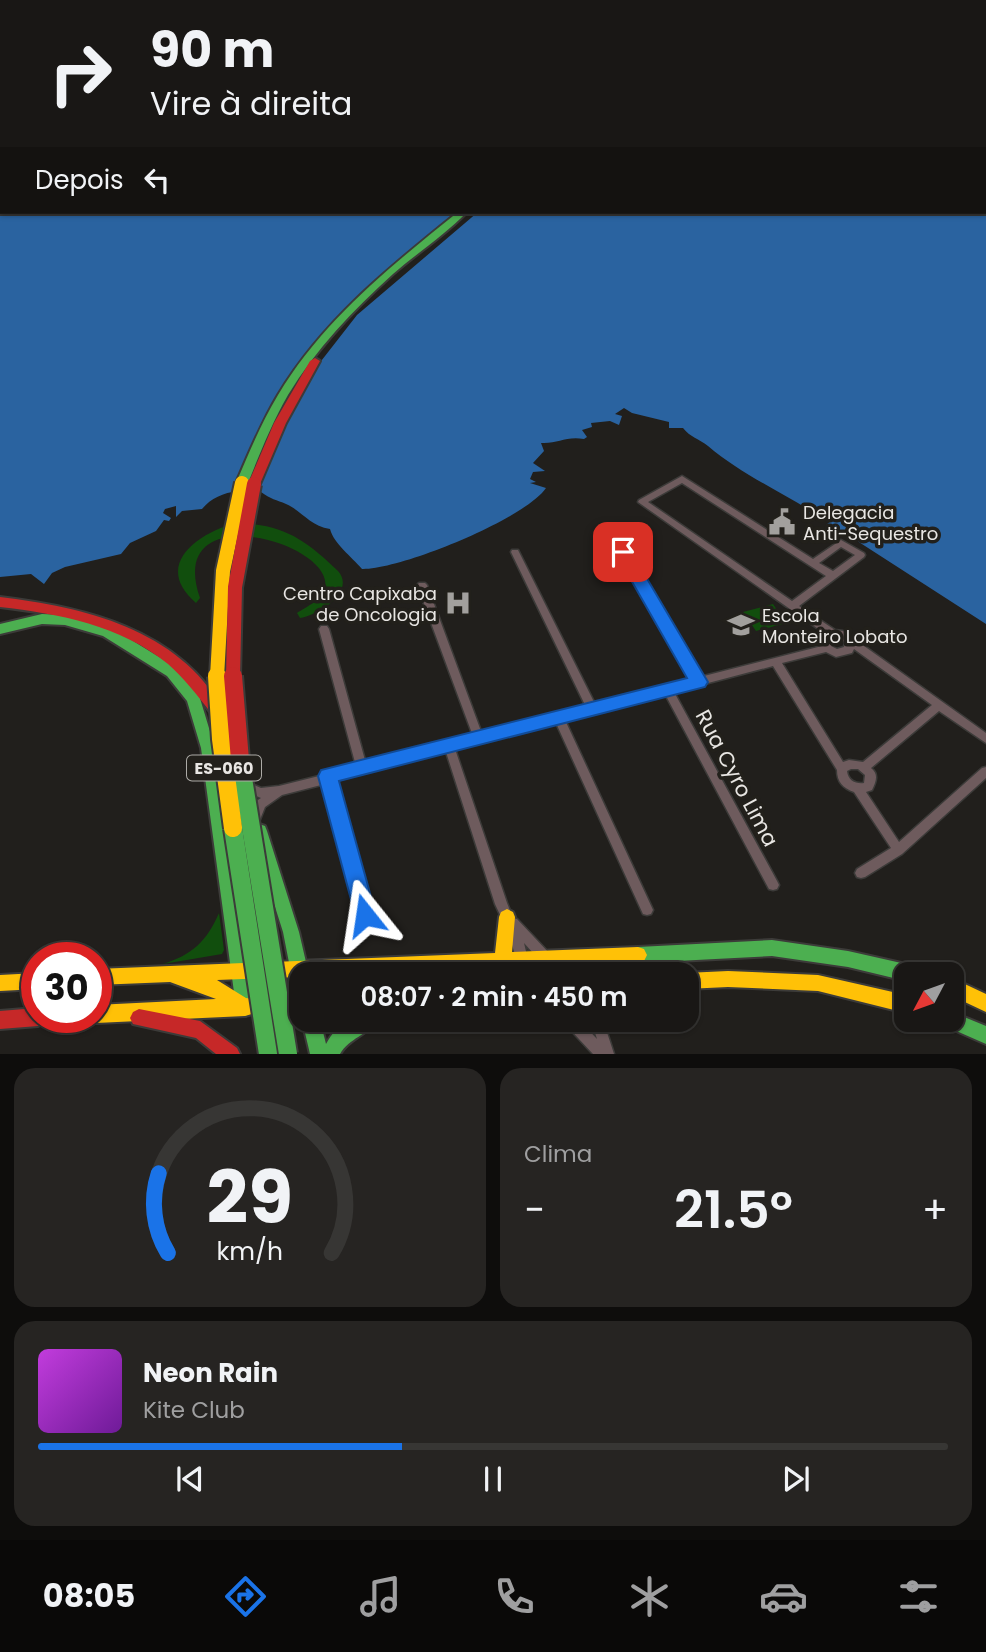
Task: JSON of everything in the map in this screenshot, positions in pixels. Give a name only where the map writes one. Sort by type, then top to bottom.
[{"type":"main road","name":"ES-060","points":[[268,1054],[216,700],[215,618],[223,547],[236,499],[255,449],[282,397],[311,352],[356,301],[461,214]]},
{"type":"main road","name":"ES-060","points":[[288,1054],[231,697],[229,617],[237,547],[249,499],[267,449],[293,399],[321,354],[370,298],[471,214]]},
{"type":"main road","points":[[0,603],[12,612],[13,620],[2,629]]},
{"type":"main road","points":[[0,603],[44,606],[98,619],[166,653],[203,687],[229,733],[298,962]]},
{"type":"main road","points":[[2,629],[42,620],[65,620],[107,632],[172,672],[194,699],[208,748],[245,1007]]},
{"type":"main road","points":[[502,962],[507,917]]},
{"type":"main road","points":[[295,947],[311,959],[325,962]]},
{"type":"main road","points":[[523,962],[772,948],[848,959],[894,969]]},
{"type":"main road","points":[[112,976],[162,972],[289,972]]},
{"type":"main road","points":[[162,972],[214,988],[245,1007],[289,1041],[296,1054]]},
{"type":"main road","points":[[699,980],[818,983],[894,1000]]},
{"type":"main road","points":[[0,983],[21,982]]},
{"type":"main road","points":[[964,993],[986,1003]]},
{"type":"main road","points":[[112,1013],[289,1003]]},
{"type":"main road","points":[[112,1015],[187,1024],[208,1031],[230,1054]]},
{"type":"main road","points":[[0,1020],[21,1018]]},
{"type":"main road","points":[[964,1026],[986,1035]]},
{"type":"main road","points":[[314,1032],[320,1054]]},
{"type":"main road","points":[[330,1054],[339,1038],[348,1032]]},
{"type":"street","points":[[833,576],[682,478],[642,502],[832,633],[844,636],[871,659],[986,739]]},
{"type":"street","points":[[611,531],[698,682]]},
{"type":"street","points":[[792,606],[861,555],[841,543],[813,563]]},
{"type":"street","points":[[515,552],[592,709]]},
{"type":"street","points":[[422,585],[479,739]]},
{"type":"street","points":[[324,629],[362,767]]},
{"type":"street","points":[[827,648],[825,638],[832,633]]},
{"type":"street","points":[[842,653],[849,650],[850,641]]},
{"type":"street","points":[[243,782],[251,791],[279,791],[362,767],[449,747],[827,648],[871,659]]},
{"type":"street","points":[[776,662],[842,769],[846,783],[858,789],[898,850]]},
{"type":"street","name":"Rua Cyro Lima","points":[[668,690],[773,885]]},
{"type":"street","points":[[864,767],[938,706]]},
{"type":"street","points":[[559,718],[647,910]]},
{"type":"street","points":[[449,747],[523,962]]},
{"type":"street","points":[[842,769],[849,764],[864,767],[872,781],[868,787],[858,789]]},
{"type":"street","points":[[862,873],[898,850],[986,771]]},
{"type":"street","points":[[328,776],[365,915]]},
{"type":"street","points":[[256,822],[255,812],[260,804],[279,791]]},
{"type":"street","points":[[507,917],[547,962]]},
{"type":"street","points":[[581,1032],[602,1054]]},
{"type":"street","points":[[601,1032],[608,1054]]},
{"type":"green space","points":[[236,523],[267,526],[304,542],[338,571],[342,579],[339,594],[325,607],[300,618],[297,613],[321,596],[325,588],[321,571],[305,556],[280,544],[253,537],[226,537],[206,547],[195,566],[200,598],[196,603],[184,589],[178,576],[179,564],[185,552],[208,534]]},
{"type":"green space","points":[[773,604],[786,623],[756,631],[743,612]]},
{"type":"green space","points":[[219,913],[224,950],[222,954],[163,964],[197,946],[209,932]]},
{"type":"water","points":[[0,214],[986,214],[986,624],[834,526],[831,528],[826,525],[831,521],[845,521],[807,514],[811,511],[731,464],[683,428],[669,428],[669,422],[632,413],[624,408],[615,414],[622,416],[619,425],[610,421],[591,423],[592,427],[582,430],[587,437],[584,439],[572,438],[541,443],[544,451],[533,463],[545,471],[533,472],[530,479],[536,482],[530,483],[546,488],[514,514],[489,528],[404,561],[362,569],[339,545],[330,529],[317,525],[292,507],[261,492],[241,491],[218,497],[202,509],[182,511],[176,517],[176,506],[165,509],[163,513],[171,518],[169,521],[164,520],[156,531],[130,543],[121,554],[65,567],[52,573],[44,584],[31,574],[0,577]]},
{"type":"pier","points":[[456,214],[476,214],[357,315],[318,365],[240,494],[231,497],[291,373],[407,254]]},
{"type":"traffic: fast","points":[[242,483],[261,436],[283,396],[331,330],[390,272],[461,214]]},
{"type":"traffic: fast","points":[[0,629],[42,619],[65,620],[107,632],[172,672],[194,699],[208,748],[245,1007]]},
{"type":"traffic: fast","points":[[240,760],[288,1054]]},
{"type":"traffic: fast","points":[[233,828],[268,1054]]},
{"type":"traffic: fast","points":[[259,831],[291,932],[298,962]]},
{"type":"traffic: fast","points":[[638,955],[772,948],[848,959],[894,969]]},
{"type":"traffic: fast","points":[[275,1004],[289,1003]]},
{"type":"traffic: fast","points":[[964,1026],[986,1035]]},
{"type":"traffic: fast","points":[[314,1032],[319,1054]]},
{"type":"traffic: fast","points":[[330,1054],[339,1038],[348,1032]]},
{"type":"traffic: slow","points":[[233,828],[218,697],[218,613],[230,528],[242,483]]},
{"type":"traffic: slow","points":[[502,962],[507,917]]},
{"type":"traffic: slow","points":[[112,976],[638,955]]},
{"type":"traffic: slow","points":[[175,976],[214,988],[245,1007]]},
{"type":"traffic: slow","points":[[699,980],[818,983],[894,1001]]},
{"type":"traffic: slow","points":[[0,983],[21,982]]},
{"type":"traffic: slow","points":[[964,993],[986,1003]]},
{"type":"traffic: slow","points":[[112,1013],[253,1006]]},
{"type":"traffic: jam","points":[[254,484],[280,423],[315,361]]},
{"type":"traffic: jam","points":[[240,760],[233,690],[233,621],[239,553],[254,484]]},
{"type":"traffic: jam","points":[[0,602],[64,612],[94,619],[122,630],[148,643],[173,661],[195,682],[216,709]]},
{"type":"traffic: jam","points":[[0,1020],[21,1018]]},
{"type":"traffic: jam","points":[[139,1018],[200,1030],[231,1054]]},
{"type":"place","name":"Delegacia Anti-Sequestro","points":[[782,522]]},
{"type":"place","name":"Centro Capixaba de Oncologia","points":[[458,603]]},
{"type":"place","name":"Escola Monteiro Lobato","points":[[741,625]]},
{"type":"route","points":[[365,915],[328,776],[698,682],[623,552]]}]
